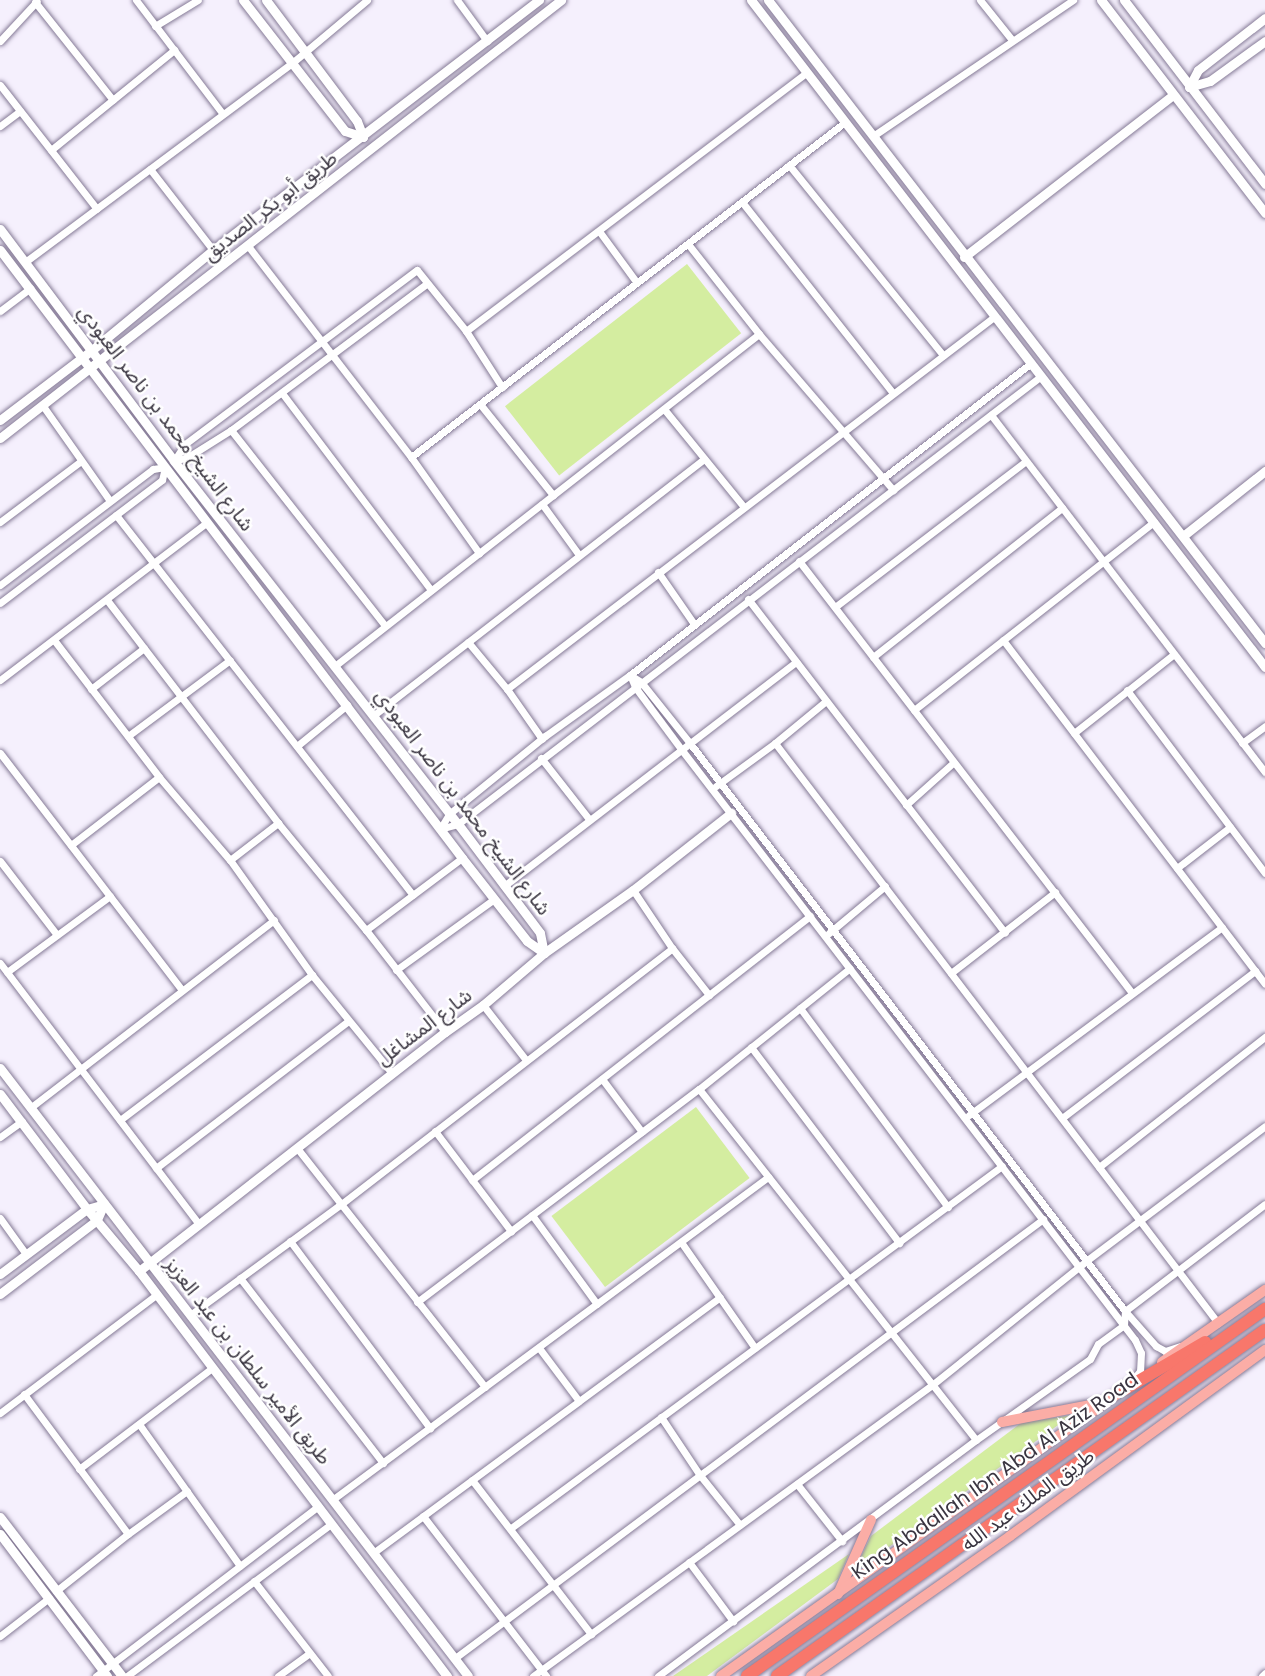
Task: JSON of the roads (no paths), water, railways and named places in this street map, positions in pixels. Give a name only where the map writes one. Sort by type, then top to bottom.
[{"type":"highway","points":[[1125,1389],[1265,1307]]},
{"type":"highway","name":"King Abdallah Ibn Abd Al Aziz Road","points":[[747,1676],[1265,1307]]},
{"type":"highway","name":"King Abdallah Ibn Abd Al Aziz Road","points":[[777,1676],[1265,1330]]},
{"type":"main road","name":"طريق الملك عبد الله","points":[[721,1676],[1265,1290]]},
{"type":"main road","name":"طريق الملك عبد الله","points":[[810,1676],[1010,1536],[1265,1350]]},
{"type":"main road","points":[[1002,1422],[1109,1401]]},
{"type":"main road","points":[[838,1594],[871,1520]]},
{"type":"street","points":[[136,0],[223,114]]},
{"type":"street","points":[[155,26],[198,0]]},
{"type":"street","points":[[243,0],[345,131],[363,137]]},
{"type":"street","points":[[266,0],[357,121],[363,137]]},
{"type":"street","points":[[25,262],[292,63],[304,50],[367,0]]},
{"type":"street","points":[[457,0],[487,40]]},
{"type":"street","name":"طريق أبو بكر الصديق","points":[[0,420],[92,350],[213,250],[539,0]]},
{"type":"street","name":"طريق أبو بكر الصديق","points":[[0,438],[561,0]]},
{"type":"street","points":[[751,0],[1265,667]]},
{"type":"street","points":[[768,0],[964,257],[1047,359],[1265,643]]},
{"type":"street","points":[[980,0],[1012,40]]},
{"type":"street","points":[[873,136],[1073,0]]},
{"type":"street","points":[[1101,0],[1265,213]]},
{"type":"street","points":[[1124,0],[1265,184]]},
{"type":"street","points":[[0,41],[36,1],[112,100]]},
{"type":"street","points":[[1189,87],[1198,70],[1265,18]]},
{"type":"street","points":[[1189,87],[1210,81],[1265,41]]},
{"type":"street","points":[[51,150],[174,50]]},
{"type":"street","points":[[466,332],[806,73]]},
{"type":"street","points":[[0,85],[97,209]]},
{"type":"street","points":[[964,257],[1173,95]]},
{"type":"street","points":[[0,126],[20,111]]},
{"type":"street","points":[[411,457],[845,122]]},
{"type":"street","points":[[789,165],[943,355]]},
{"type":"street","points":[[150,169],[213,250]]},
{"type":"street","points":[[742,202],[892,392]]},
{"type":"street","name":"شارع الشيخ محمد بن ناصر العبودي","points":[[0,229],[174,461],[336,665],[540,933],[544,953]]},
{"type":"street","points":[[599,231],[637,283]]},
{"type":"street","points":[[688,244],[759,334],[843,430],[882,480],[893,490]]},
{"type":"street","points":[[248,246],[411,457],[479,553]]},
{"type":"street","name":"شارع الشيخ محمد بن ناصر العبودي","points":[[0,250],[462,858],[527,941],[544,953]]},
{"type":"street","points":[[174,461],[185,444],[417,270],[466,332],[502,387]]},
{"type":"street","points":[[174,461],[188,457],[231,430],[333,356],[426,284]]},
{"type":"street","points":[[0,311],[30,288]]},
{"type":"street","points":[[507,689],[892,392],[995,316]]},
{"type":"street","points":[[336,665],[759,334]]},
{"type":"street","points":[[440,829],[449,814],[542,739],[630,675],[1031,363],[1047,359]]},
{"type":"street","points":[[440,829],[458,824],[748,599],[991,415],[1041,376],[1047,359]]},
{"type":"street","points":[[282,393],[431,590]]},
{"type":"street","points":[[480,404],[553,495]]},
{"type":"street","points":[[43,406],[110,501]]},
{"type":"street","points":[[664,409],[743,506]]},
{"type":"street","points":[[991,415],[1265,772]]},
{"type":"street","points":[[231,430],[385,626]]},
{"type":"street","points":[[374,715],[704,459]]},
{"type":"street","points":[[0,522],[81,461]]},
{"type":"street","points":[[835,608],[1026,461]]},
{"type":"street","points":[[0,585],[153,469],[165,467],[162,480],[0,603]]},
{"type":"street","points":[[1183,536],[1265,471]]},
{"type":"street","points":[[542,504],[579,555]]},
{"type":"street","points":[[873,657],[1062,508]]},
{"type":"street","points":[[116,515],[413,895]]},
{"type":"street","points":[[914,710],[1154,522]]},
{"type":"street","points":[[0,680],[206,523]]},
{"type":"street","points":[[799,561],[1132,993]]},
{"type":"street","points":[[658,572],[694,624]]},
{"type":"street","points":[[748,599],[1005,933]]},
{"type":"street","points":[[107,600],[278,823],[366,930],[445,1032]]},
{"type":"street","points":[[54,640],[159,777],[230,860],[312,975],[392,1073]]},
{"type":"street","points":[[1003,640],[1265,984]]},
{"type":"street","points":[[468,642],[507,689],[542,739]]},
{"type":"street","points":[[91,689],[144,648]]},
{"type":"street","points":[[1074,733],[1174,654]]},
{"type":"street","points":[[128,736],[230,660]]},
{"type":"street","points":[[504,886],[796,662]]},
{"type":"street","points":[[630,675],[689,742],[1125,1311],[1156,1346],[1165,1351],[1192,1340]]},
{"type":"street","points":[[638,685],[681,749],[1124,1325],[1141,1353],[1140,1371],[1125,1389]]},
{"type":"street","points":[[1127,690],[1265,873]]},
{"type":"street","points":[[712,789],[775,743],[826,701]]},
{"type":"street","points":[[297,746],[347,705]]},
{"type":"street","points":[[1242,743],[1265,726]]},
{"type":"street","points":[[775,743],[1218,1323]]},
{"type":"street","points":[[0,753],[182,990]]},
{"type":"street","points":[[541,758],[589,819]]},
{"type":"street","points":[[0,768],[7,762]]},
{"type":"street","points":[[906,805],[954,762]]},
{"type":"street","points":[[71,845],[159,777]]},
{"type":"street","name":"شارع المشاغل","points":[[139,1271],[445,1032],[483,1005],[544,953],[633,890],[732,813]]},
{"type":"street","points":[[230,860],[278,823]]},
{"type":"street","points":[[1177,868],[1230,826]]},
{"type":"street","points":[[366,930],[462,858]]},
{"type":"street","points":[[0,861],[57,935]]},
{"type":"street","points":[[825,936],[885,886]]},
{"type":"street","points":[[633,890],[672,948],[710,995]]},
{"type":"street","points":[[951,973],[1055,892]]},
{"type":"street","points":[[7,972],[110,896]]},
{"type":"street","points":[[396,970],[494,898]]},
{"type":"street","points":[[472,1180],[810,916]]},
{"type":"street","points":[[30,1108],[274,920]]},
{"type":"street","points":[[965,1118],[1221,927]]},
{"type":"street","points":[[190,1315],[340,1205],[672,948]]},
{"type":"street","points":[[0,963],[198,1223]]},
{"type":"street","points":[[417,1302],[699,1089],[850,968]]},
{"type":"street","points":[[1062,1118],[1255,971]]},
{"type":"street","points":[[120,1120],[312,975]]},
{"type":"street","points":[[483,1005],[526,1060]]},
{"type":"street","points":[[800,1008],[948,1207]]},
{"type":"street","points":[[156,1168],[348,1021]]},
{"type":"street","points":[[1100,1167],[1265,1037]]},
{"type":"street","points":[[751,1047],[899,1243]]},
{"type":"street","name":"طريق الأمير سلطان بن عبد العزيز","points":[[0,1068],[468,1676]]},
{"type":"street","points":[[602,1079],[642,1132]]},
{"type":"street","points":[[699,1089],[976,1440]]},
{"type":"street","name":"طريق الأمير سلطان بن عبد العزيز","points":[[0,1094],[87,1209],[139,1271],[447,1676]]},
{"type":"street","points":[[0,1137],[22,1121]]},
{"type":"street","points":[[533,1676],[544,1673],[591,1634],[932,1385],[1086,1262],[1265,1126]]},
{"type":"street","points":[[435,1131],[511,1231]]},
{"type":"street","points":[[297,1148],[485,1387]]},
{"type":"street","points":[[511,1528],[1002,1166]]},
{"type":"street","points":[[332,1500],[768,1177]]},
{"type":"street","points":[[0,1274],[87,1209],[104,1204]]},
{"type":"street","points":[[0,1294],[97,1220],[104,1204]]},
{"type":"street","points":[[658,1676],[976,1440],[1090,1359],[1098,1344],[1124,1325],[1125,1311],[1265,1204]]},
{"type":"street","points":[[532,1215],[597,1304]]},
{"type":"street","points":[[0,1218],[27,1254]]},
{"type":"street","points":[[454,1658],[1043,1219]]},
{"type":"street","points":[[290,1242],[430,1428]]},
{"type":"street","points":[[681,1242],[755,1348]]},
{"type":"street","points":[[240,1278],[383,1462]]},
{"type":"street","points":[[0,1413],[156,1294]]},
{"type":"street","points":[[373,1553],[720,1297]]},
{"type":"street","points":[[539,1348],[579,1401]]},
{"type":"street","points":[[80,1469],[212,1368]]},
{"type":"street","points":[[24,1394],[128,1534]]},
{"type":"street","points":[[661,1418],[699,1474],[740,1525]]},
{"type":"street","points":[[139,1424],[240,1566]]},
{"type":"street","points":[[472,1480],[591,1634]]},
{"type":"street","points":[[797,1484],[842,1541]]},
{"type":"street","points":[[57,1591],[128,1534],[187,1491]]},
{"type":"street","points":[[0,1534],[49,1598],[102,1674],[318,1506]]},
{"type":"street","points":[[423,1516],[502,1622],[544,1673]]},
{"type":"street","points":[[0,1517],[122,1676]]},
{"type":"street","points":[[127,1676],[331,1524]]},
{"type":"street","points":[[689,1562],[733,1621]]},
{"type":"street","points":[[254,1581],[328,1676]]},
{"type":"street","points":[[0,1636],[49,1598]]},
{"type":"street","points":[[278,1676],[310,1653]]}]
